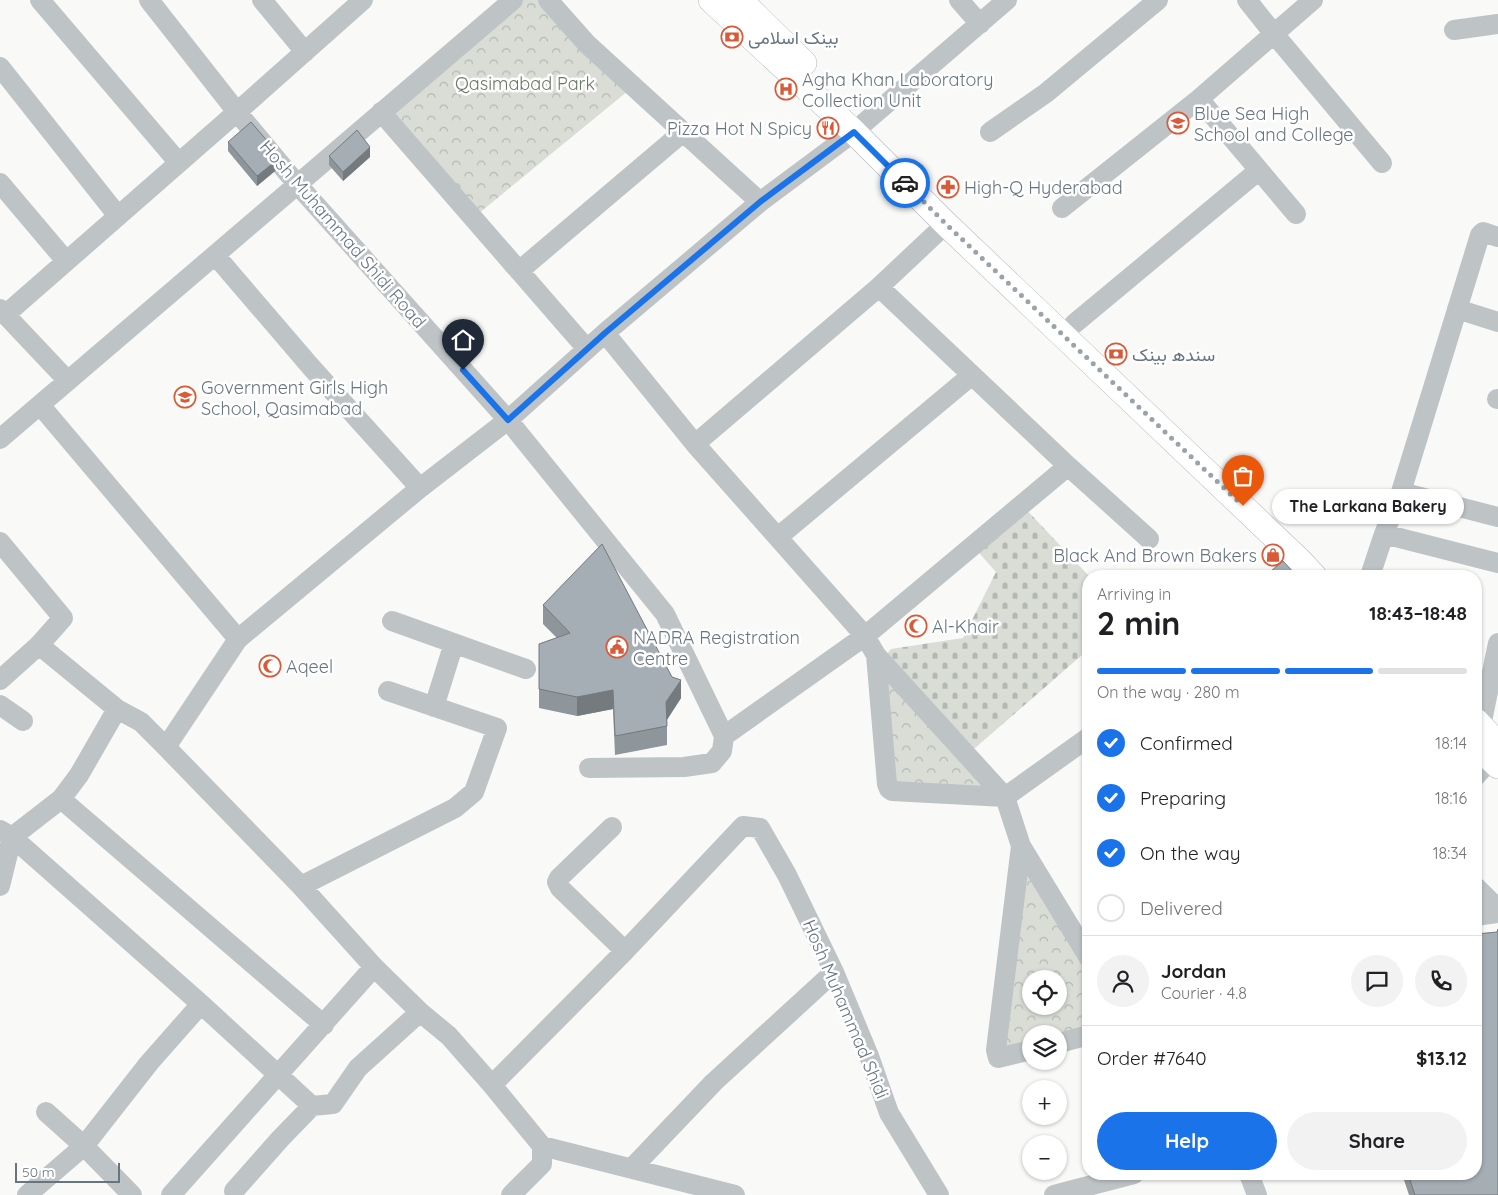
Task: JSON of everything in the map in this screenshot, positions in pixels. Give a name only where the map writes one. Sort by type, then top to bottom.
[{"type":"main road","points":[[711,0],[1004,255],[1074,324],[1301,564]]},
{"type":"main road","points":[[744,1],[946,224],[1301,564],[1316,570]]},
{"type":"street","points":[[40,0],[179,163]]},
{"type":"street","name":"Hosh Muhammad Shidi Road","points":[[149,0],[237,112],[297,184],[508,420],[665,614],[724,736]]},
{"type":"street","points":[[262,0],[304,52]]},
{"type":"street","points":[[0,439],[512,0]]},
{"type":"street","points":[[548,0],[587,44],[760,202]]},
{"type":"street","points":[[959,0],[980,24]]},
{"type":"street","points":[[166,747],[238,639],[420,488],[508,420],[605,333],[760,202],[859,128],[1007,0]]},
{"type":"street","points":[[990,132],[1046,93],[1158,0]]},
{"type":"street","points":[[1247,0],[1382,163]]},
{"type":"street","points":[[1062,208],[1199,99],[1313,0]]},
{"type":"street","points":[[68,381],[2,312],[66,261],[179,163],[358,2]]},
{"type":"street","points":[[1454,30],[1498,24]]},
{"type":"street","points":[[0,67],[118,216]]},
{"type":"street","points":[[1199,99],[1296,214]]},
{"type":"street","points":[[381,112],[588,349]]},
{"type":"street","points":[[519,271],[683,132]]},
{"type":"street","points":[[1074,324],[1258,171]]},
{"type":"street","points":[[0,182],[66,261]]},
{"type":"street","points":[[695,444],[880,287],[946,224]]},
{"type":"street","points":[[1372,570],[1401,492],[1480,235],[1483,232],[1498,237]]},
{"type":"street","points":[[215,254],[311,367],[420,488]]},
{"type":"street","points":[[880,287],[1068,466],[1149,539]]},
{"type":"street","points":[[1457,308],[1498,322]]},
{"type":"street","points":[[605,333],[695,444],[865,636],[876,655],[1005,797],[1021,846],[1082,946]]},
{"type":"street","points":[[778,537],[972,375]]},
{"type":"street","points":[[40,405],[238,639]]},
{"type":"street","points":[[589,768],[684,767],[712,763],[722,752],[724,736],[865,636],[1068,466]]},
{"type":"street","points":[[1401,492],[1498,517]]},
{"type":"street","points":[[1384,534],[1498,563]]},
{"type":"street","points":[[0,542],[63,618],[38,645],[0,680]]},
{"type":"street","points":[[392,621],[526,669]]},
{"type":"street","points":[[1485,748],[1498,642]]},
{"type":"street","points":[[434,707],[454,644]]},
{"type":"street","points":[[38,645],[117,709],[141,722],[301,886],[374,968],[448,1036],[492,1085],[542,1146],[735,1195]]},
{"type":"street","points":[[876,655],[889,789],[892,791],[1005,797],[1082,742]]},
{"type":"street","points":[[301,886],[455,808],[474,792],[497,728],[388,691]]},
{"type":"street","points":[[0,705],[23,721]]},
{"type":"street","points":[[6,834],[60,799],[79,775],[87,758],[117,709]]},
{"type":"street","points":[[60,799],[324,1025]]},
{"type":"street","name":"Hosh Muhammad Shidi","points":[[625,951],[743,826],[760,828],[787,875],[834,972],[869,1056],[889,1113],[939,1195]]},
{"type":"street","points":[[492,1085],[625,951],[560,888],[557,882],[612,827]]},
{"type":"street","points":[[0,886],[6,834]]},
{"type":"street","points":[[6,834],[201,1004],[312,1106]]},
{"type":"street","points":[[1021,846],[996,1050],[998,1058],[1022,1052]]},
{"type":"street","points":[[1482,894],[1498,909]]},
{"type":"street","points":[[1482,915],[1498,913]]},
{"type":"street","points":[[171,1195],[374,968]]},
{"type":"street","points":[[641,1171],[714,1082],[834,972]]},
{"type":"street","points":[[28,1195],[84,1146],[149,1063],[201,1004]]},
{"type":"street","points":[[234,1191],[312,1106],[333,1104],[358,1068],[420,1012]]},
{"type":"street","points":[[1067,1041],[1082,1037]]},
{"type":"street","points":[[46,1112],[84,1146],[132,1195]]},
{"type":"street","points":[[511,1195],[542,1164],[542,1146]]},
{"type":"street","points":[[641,1171],[666,1195]]},
{"type":"street","points":[[1054,1195],[1111,1180]]},
{"type":"street","points":[[1251,1180],[1257,1195]]},
{"type":"green space","name":"Qasimabad Park","points":[[513,0],[548,0],[634,86],[473,218],[381,112]]},
{"type":"green space","points":[[1022,505],[1083,570],[1082,655],[967,755],[881,661],[891,649],[963,638],[996,572],[973,546]]},
{"type":"green space","points":[[876,655],[1005,797],[892,791]]},
{"type":"green space","points":[[1021,846],[1082,946],[1082,1035],[1067,1035],[1067,1025],[1022,1025],[1022,1051],[998,1058]]},
{"type":"building","points":[[251,122],[281,157],[257,176],[228,142]]},
{"type":"building","points":[[357,130],[370,147],[343,172],[329,156]]},
{"type":"building","points":[[602,544],[672,677],[681,680],[666,702],[667,726],[615,736],[613,690],[577,697],[539,689],[539,644],[570,633],[543,605]]},
{"type":"building","points":[[1283,561],[1291,570],[1272,570]]},
{"type":"building","points":[[1498,929],[1498,1195],[1415,1195],[1410,1180],[1482,1180],[1482,933],[1497,932]]},
{"type":"way so far","points":[[905,183],[1243,506]]},
{"type":"place","name":"بینک اسلامی","points":[[732,37]]},
{"type":"place","name":"Agha Khan Laboratory Collection Unit","points":[[786,89]]},
{"type":"place","name":"Blue Sea High School and College","points":[[1178,123]]},
{"type":"place","name":"Pizza Hot N Spicy","points":[[828,128]]},
{"type":"place","name":"High-Q Hyderabad","points":[[948,187]]},
{"type":"place","name":"سندھ بینک","points":[[1116,354]]},
{"type":"place","name":"Government Girls High School, Qasimabad","points":[[185,397]]},
{"type":"place","name":"The Larkana Bakery","points":[[1243,506]]},
{"type":"place","name":"Black And Brown Bakers","points":[[1273,555]]},
{"type":"place","name":"Al-Khair","points":[[916,626]]},
{"type":"place","name":"NADRA Registration Centre","points":[[617,647]]},
{"type":"place","name":"Aqeel","points":[[270,666]]},
{"type":"route","points":[[463,370],[508,420],[605,333],[760,202],[854,132],[905,183]]}]
